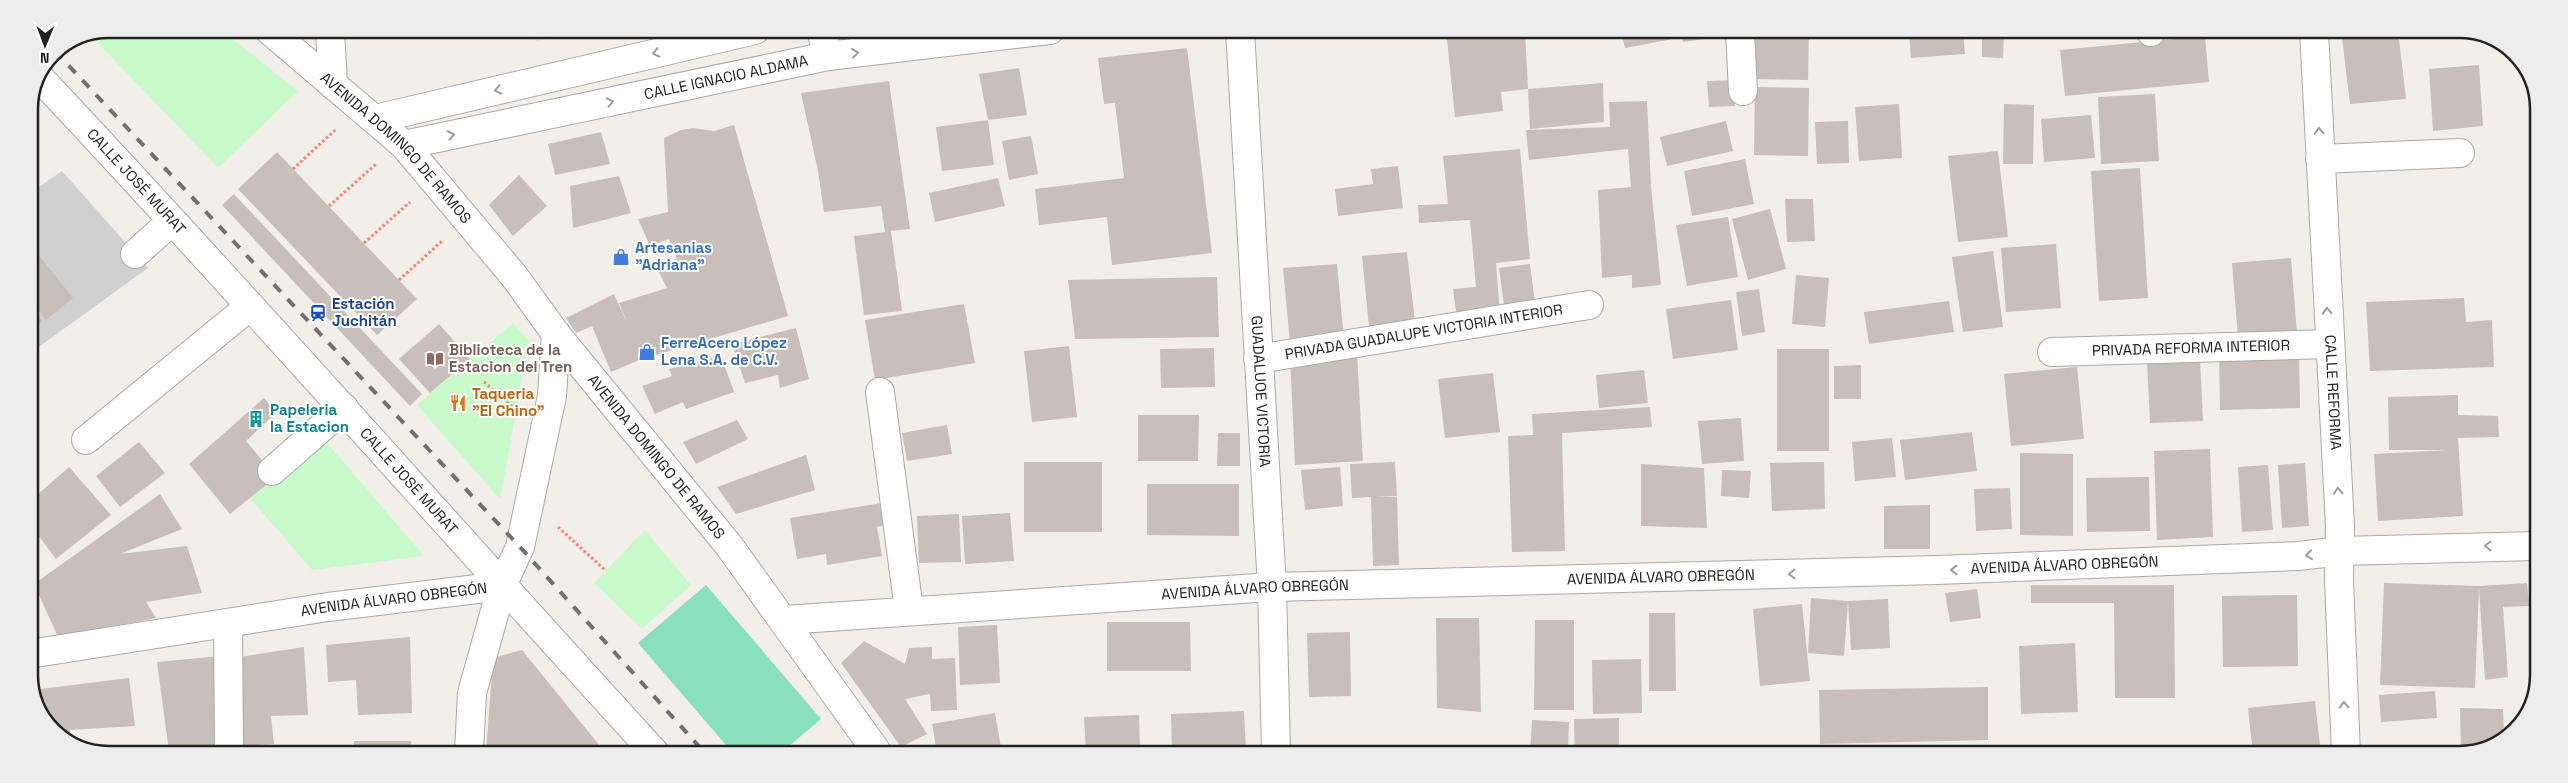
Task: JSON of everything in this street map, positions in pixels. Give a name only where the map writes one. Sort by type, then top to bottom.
[{"type":"street","points":[[331,38],[334,84]]},
{"type":"street","points":[[375,119],[721,38]]},
{"type":"street","points":[[823,38],[828,56]]},
{"type":"street","name":"CALLE IGNACIO ALDAMA","points":[[393,152],[828,56],[982,38]]},
{"type":"street","name":"GUADALUOE VICTORIA","points":[[1240,38],[1272,587],[1276,746]]},
{"type":"street","points":[[1740,38],[1743,91]]},
{"type":"street","name":"CALLE REFORMA","points":[[2314,38],[2340,551],[2339,581],[2346,746]]},
{"type":"street","name":"AVENIDA DOMINGO DE RAMOS","points":[[297,42],[334,84],[375,119],[393,152],[514,276],[556,334],[730,547],[784,620],[872,746]]},
{"type":"street","name":"CALLE JOSÉ MURAT","points":[[41,89],[172,221],[344,408],[502,586],[649,746]]},
{"type":"street","points":[[2320,159],[2460,153]]},
{"type":"street","points":[[135,254],[172,221]]},
{"type":"street","name":"PRIVADA GUADALUPE VICTORIA INTERIOR","points":[[1258,359],[1589,305]]},
{"type":"street","points":[[86,440],[250,306]]},
{"type":"street","name":"AVENIDA ÁLVARO OBREGÓN","points":[[38,653],[328,607],[502,586],[520,547],[530,502],[552,396],[556,334]]},
{"type":"street","name":"PRIVADA REFORMA INTERIOR","points":[[2052,352],[2329,344]]},
{"type":"street","points":[[880,392],[909,610]]},
{"type":"street","points":[[272,471],[344,408]]},
{"type":"street","name":"AVENIDA ÁLVARO OBREGÓN","points":[[784,620],[909,610],[1272,587],[1938,570],[2298,556],[2340,551],[2530,546]]},
{"type":"street","points":[[469,746],[472,693],[502,586]]},
{"type":"street","points":[[228,623],[229,746]]},
{"type":"path","points":[[293,169],[342,125]]},
{"type":"path","points":[[329,206],[393,152]]},
{"type":"path","points":[[364,243],[416,196]]},
{"type":"path","points":[[399,280],[446,238]]},
{"type":"path","points":[[530,502],[606,570]]},
{"type":"shaded area","points":[[535,38],[550,38],[536,41]]},
{"type":"shaded area","points":[[62,171],[148,268],[38,347],[38,188]]},
{"type":"green space","points":[[231,38],[298,91],[218,168],[94,39]]},
{"type":"green space","points":[[513,323],[529,341],[500,499],[417,405]]},
{"type":"green space","points":[[323,438],[424,556],[312,570],[250,498]]},
{"type":"green space","points":[[645,530],[691,585],[642,629],[594,583]]},
{"type":"green space","points":[[706,585],[821,719],[789,746],[727,746],[638,643]]},
{"type":"building","points":[[1447,38],[1525,38],[1528,89],[1501,92],[1503,111],[1455,117]]},
{"type":"building","points":[[1623,38],[1673,38],[1673,39],[1625,48]]},
{"type":"building","points":[[1682,38],[1712,38],[1683,42]]},
{"type":"building","points":[[1752,38],[1809,38],[1808,80],[1751,79]]},
{"type":"building","points":[[1910,38],[1964,38],[1965,54],[1911,58]]},
{"type":"building","points":[[1982,38],[2004,38],[2003,58],[1982,57]]},
{"type":"building","points":[[2184,38],[2205,38],[2209,82],[2065,96],[2060,50]]},
{"type":"building","points":[[2342,38],[2399,38],[2406,99],[2350,104]]},
{"type":"building","points":[[1187,48],[1212,253],[1112,265],[1107,217],[1039,225],[1035,189],[1124,178],[1115,103],[1104,104],[1098,58]]},
{"type":"building","points":[[2479,65],[2483,126],[2433,131],[2429,69]]},
{"type":"building","points":[[1019,68],[1027,115],[988,120],[979,74]]},
{"type":"building","points":[[1733,80],[1735,106],[1709,107],[1707,81]]},
{"type":"building","points":[[889,81],[910,229],[891,231],[902,311],[864,315],[854,236],[885,232],[881,206],[824,212],[818,171],[801,93]]},
{"type":"building","points":[[1603,83],[1604,122],[1530,129],[1528,89]]},
{"type":"building","points":[[1755,87],[1809,88],[1808,156],[1754,155]]},
{"type":"building","points":[[2155,94],[2159,161],[2101,164],[2098,97]]},
{"type":"building","points":[[1647,101],[1651,186],[1661,285],[1632,288],[1632,275],[1602,278],[1598,190],[1631,187],[1628,149],[1529,160],[1526,130],[1610,127],[1609,102]]},
{"type":"building","points":[[1899,104],[1902,158],[1859,161],[1855,107]]},
{"type":"building","points":[[2004,104],[2034,105],[2033,164],[2003,164]]},
{"type":"building","points":[[2091,115],[2095,158],[2044,162],[2041,119]]},
{"type":"building","points":[[988,120],[994,165],[942,171],[936,127]]},
{"type":"building","points":[[1726,121],[1733,151],[1667,166],[1660,137]]},
{"type":"building","points":[[1848,121],[1849,163],[1817,164],[1815,122]]},
{"type":"building","points":[[734,125],[788,316],[642,359],[611,372],[592,326],[576,333],[566,318],[614,294],[628,325],[619,303],[667,288],[656,266],[677,259],[669,239],[650,246],[638,219],[668,212],[664,138],[681,130],[693,128],[714,131]]},
{"type":"building","points":[[601,132],[610,164],[555,175],[548,144]]},
{"type":"building","points":[[1031,136],[1038,174],[1009,180],[1002,141]]},
{"type":"building","points":[[1520,149],[1530,259],[1496,263],[1500,315],[1457,319],[1453,289],[1476,287],[1470,220],[1419,223],[1418,205],[1448,204],[1443,156]]},
{"type":"building","points":[[1998,151],[2008,237],[1958,242],[1948,156]]},
{"type":"building","points":[[277,152],[417,299],[377,335],[238,189]]},
{"type":"building","points":[[1745,159],[1754,204],[1692,216],[1684,171]]},
{"type":"building","points":[[1398,166],[1403,208],[1338,216],[1335,189],[1373,184],[1371,169]]},
{"type":"building","points":[[2140,168],[2148,298],[2099,301],[2091,171]]},
{"type":"building","points":[[519,175],[547,206],[513,236],[489,205]]},
{"type":"building","points":[[619,176],[631,213],[573,228],[570,186]]},
{"type":"building","points":[[998,178],[1005,206],[935,222],[929,193]]},
{"type":"building","points":[[234,194],[422,394],[410,406],[222,205]]},
{"type":"building","points":[[1785,199],[1813,199],[1815,241],[1787,242]]},
{"type":"building","points":[[1770,209],[1786,269],[1748,280],[1732,219]]},
{"type":"building","points":[[1728,217],[1738,277],[1687,286],[1676,225]]},
{"type":"building","points":[[2056,244],[2061,308],[2006,312],[2001,248]]},
{"type":"building","points":[[1993,251],[2003,327],[1963,332],[1952,257]]},
{"type":"building","points":[[1407,252],[1415,322],[1369,327],[1362,256]]},
{"type":"building","points":[[38,254],[73,298],[46,320],[38,309]]},
{"type":"building","points":[[2291,258],[2297,333],[2238,337],[2232,263]]},
{"type":"building","points":[[1337,264],[1344,339],[1290,343],[1283,268]]},
{"type":"building","points":[[1530,264],[1535,303],[1504,306],[1499,268]]},
{"type":"building","points":[[1796,275],[1829,278],[1825,327],[1792,324]]},
{"type":"building","points":[[1217,277],[1219,337],[1075,339],[1068,280]]},
{"type":"building","points":[[1759,289],[1765,332],[1742,336],[1736,292]]},
{"type":"building","points":[[2464,298],[2466,322],[2492,320],[2494,367],[2370,371],[2366,302]]},
{"type":"building","points":[[1731,300],[1738,350],[1673,359],[1666,309]]},
{"type":"building","points":[[1949,301],[1954,332],[1869,344],[1864,312]]},
{"type":"building","points":[[964,304],[975,363],[875,380],[865,320]]},
{"type":"building","points":[[38,315],[42,321],[38,324]]},
{"type":"building","name":"Biblioteca de la Estacion del Tren","points":[[439,324],[470,359],[430,393],[399,359]]},
{"type":"building","points":[[796,328],[809,379],[780,388],[778,375],[745,383],[732,344]]},
{"type":"building","points":[[1069,346],[1077,417],[1032,422],[1024,351]]},
{"type":"building","points":[[1214,348],[1215,387],[1161,388],[1160,349]]},
{"type":"building","points":[[1777,349],[1829,349],[1829,451],[1777,451]]},
{"type":"building","points":[[1357,352],[1363,461],[1295,465],[1290,355]]},
{"type":"building","points":[[2299,352],[2300,408],[2220,410],[2219,354]]},
{"type":"building","points":[[721,356],[734,392],[686,409],[683,402],[655,414],[642,386],[672,376],[669,369]]},
{"type":"building","points":[[2200,359],[2203,421],[2150,423],[2147,362]]},
{"type":"building","points":[[1861,365],[1861,399],[1834,399],[1834,366]]},
{"type":"building","points":[[2077,367],[2084,439],[2011,446],[2004,374]]},
{"type":"building","points":[[1644,370],[1648,403],[1599,408],[1596,375]]},
{"type":"building","points":[[1493,373],[1500,432],[1445,438],[1438,379]]},
{"type":"building","points":[[2458,395],[2458,415],[2498,416],[2499,437],[2458,438],[2463,516],[2378,521],[2374,454],[2448,450],[2389,450],[2388,397]]},
{"type":"building","points":[[264,398],[277,412],[246,441],[276,477],[230,514],[189,464]]},
{"type":"building","points":[[1650,407],[1652,427],[1562,433],[1565,551],[1512,552],[1508,436],[1533,435],[1532,414]]},
{"type":"building","points":[[1138,415],[1199,415],[1198,461],[1138,461]]},
{"type":"building","points":[[1741,418],[1744,461],[1702,464],[1698,421]]},
{"type":"building","points":[[737,420],[748,439],[696,464],[683,442]]},
{"type":"building","points":[[947,425],[952,454],[907,461],[902,433]]},
{"type":"building","points":[[1972,432],[1977,471],[1905,480],[1900,440]]},
{"type":"building","points":[[1218,433],[1240,433],[1240,466],[1217,466]]},
{"type":"building","points":[[1892,438],[1896,477],[1855,481],[1852,442]]},
{"type":"building","points":[[139,442],[165,473],[120,507],[96,476]]},
{"type":"building","points":[[2210,449],[2213,537],[2157,540],[2154,451]]},
{"type":"building","points":[[2020,453],[2073,454],[2073,536],[2020,535]]},
{"type":"building","points":[[806,455],[815,490],[736,514],[717,487]]},
{"type":"building","points":[[1024,462],[1102,462],[1102,532],[1024,532]]},
{"type":"building","points":[[1395,462],[1397,496],[1375,497],[1397,497],[1399,565],[1373,566],[1371,497],[1352,498],[1350,464]]},
{"type":"building","points":[[1824,462],[1825,509],[1772,511],[1770,463]]},
{"type":"building","points":[[2305,463],[2309,526],[2282,528],[2278,465]]},
{"type":"building","points":[[1641,464],[1704,468],[1707,528],[1641,526]]},
{"type":"building","points":[[2268,465],[2273,530],[2242,532],[2238,467]]},
{"type":"building","points":[[69,467],[111,515],[56,559],[38,535],[38,494]]},
{"type":"building","points":[[1340,467],[1343,506],[1305,510],[1301,470]]},
{"type":"building","points":[[1722,470],[1751,471],[1749,498],[1721,496]]},
{"type":"building","points":[[2149,477],[2150,531],[2087,532],[2086,478]]},
{"type":"building","points":[[1147,484],[1239,484],[1239,536],[1147,535]]},
{"type":"building","points":[[2010,488],[2012,529],[1976,531],[1974,489]]},
{"type":"building","points":[[160,494],[182,529],[120,554],[187,546],[202,593],[146,602],[156,618],[58,637],[38,593],[38,581]]},
{"type":"building","points":[[888,502],[891,524],[877,527],[882,556],[827,565],[826,554],[797,559],[790,518]]},
{"type":"building","points":[[1930,505],[1930,549],[1884,549],[1884,506]]},
{"type":"building","points":[[1010,513],[1014,561],[965,564],[962,516]]},
{"type":"building","points":[[959,514],[961,562],[919,563],[917,516]]},
{"type":"building","points":[[2384,583],[2479,586],[2527,583],[2529,606],[2503,607],[2508,677],[2485,680],[2479,588],[2475,688],[2380,685]]},
{"type":"building","points":[[2031,585],[2174,585],[2175,698],[2115,698],[2114,603],[2031,603]]},
{"type":"building","points":[[1977,589],[1981,618],[1950,622],[1945,593]]},
{"type":"building","points":[[2297,595],[2298,666],[2223,667],[2222,596]]},
{"type":"building","points":[[1811,598],[1848,601],[1844,656],[1808,653]]},
{"type":"building","points":[[1888,599],[1890,648],[1851,650],[1848,601]]},
{"type":"building","points":[[1802,604],[1810,681],[1760,686],[1753,609]]},
{"type":"building","points":[[1649,613],[1675,613],[1676,691],[1649,691]]},
{"type":"building","points":[[1436,618],[1479,618],[1481,712],[1437,708]]},
{"type":"building","points":[[1535,620],[1574,620],[1574,710],[1534,710]]},
{"type":"building","points":[[1107,622],[1190,622],[1191,671],[1107,671]]},
{"type":"building","points":[[997,625],[1000,683],[960,685],[958,627]]},
{"type":"building","points":[[1350,632],[1351,696],[1309,697],[1307,633]]},
{"type":"building","points":[[410,637],[412,713],[358,715],[356,680],[328,682],[326,645]]},
{"type":"building","points":[[864,641],[905,664],[909,648],[932,647],[932,659],[955,658],[957,710],[931,711],[930,694],[905,699],[927,734],[900,746],[841,663]]},
{"type":"building","points":[[2075,643],[2078,712],[2021,714],[2019,646]]},
{"type":"building","points":[[304,647],[308,715],[271,716],[274,744],[239,746],[233,658]]},
{"type":"building","points":[[522,650],[600,746],[486,746],[493,658]]},
{"type":"building","points":[[221,656],[227,746],[168,746],[157,662]]},
{"type":"building","points":[[1641,659],[1642,713],[1593,714],[1592,660]]},
{"type":"building","points":[[129,678],[135,726],[70,730],[71,735],[55,721],[47,710],[39,689]]},
{"type":"building","points":[[1988,687],[1988,740],[1820,744],[1819,690]]},
{"type":"building","points":[[2435,691],[2437,718],[2381,722],[2379,695]]},
{"type":"building","points":[[2315,701],[2320,746],[2252,746],[2248,708]]},
{"type":"building","points":[[2460,708],[2503,709],[2504,730],[2482,742],[2461,746]]},
{"type":"building","points":[[1244,711],[1246,746],[1172,746],[1171,714]]},
{"type":"building","points":[[995,713],[1001,746],[936,746],[932,724]]},
{"type":"building","points":[[1139,715],[1140,746],[1086,746],[1084,717]]},
{"type":"building","points":[[1619,718],[1619,746],[1575,746],[1574,719]]},
{"type":"building","points":[[1532,720],[1569,722],[1568,746],[1530,746]]},
{"type":"building","points":[[354,741],[411,741],[411,746],[354,746]]},
{"type":"railway","points":[[70,67],[520,547],[699,746]]},
{"type":"place","name":"Artesanias \"Adriana\"","points":[[621,257]]},
{"type":"place","name":"Estación Juchitán","points":[[318,313]]},
{"type":"place","name":"FerreAcero López Lena S.A. de C.V.","points":[[647,352]]},
{"type":"place","name":"Biblioteca de la Estacion del Tren","points":[[435,359]]},
{"type":"place","name":"Taqueria \"El Chino\"","points":[[458,403]]},
{"type":"place","name":"Papeleria la Estacion","points":[[256,419]]}]
